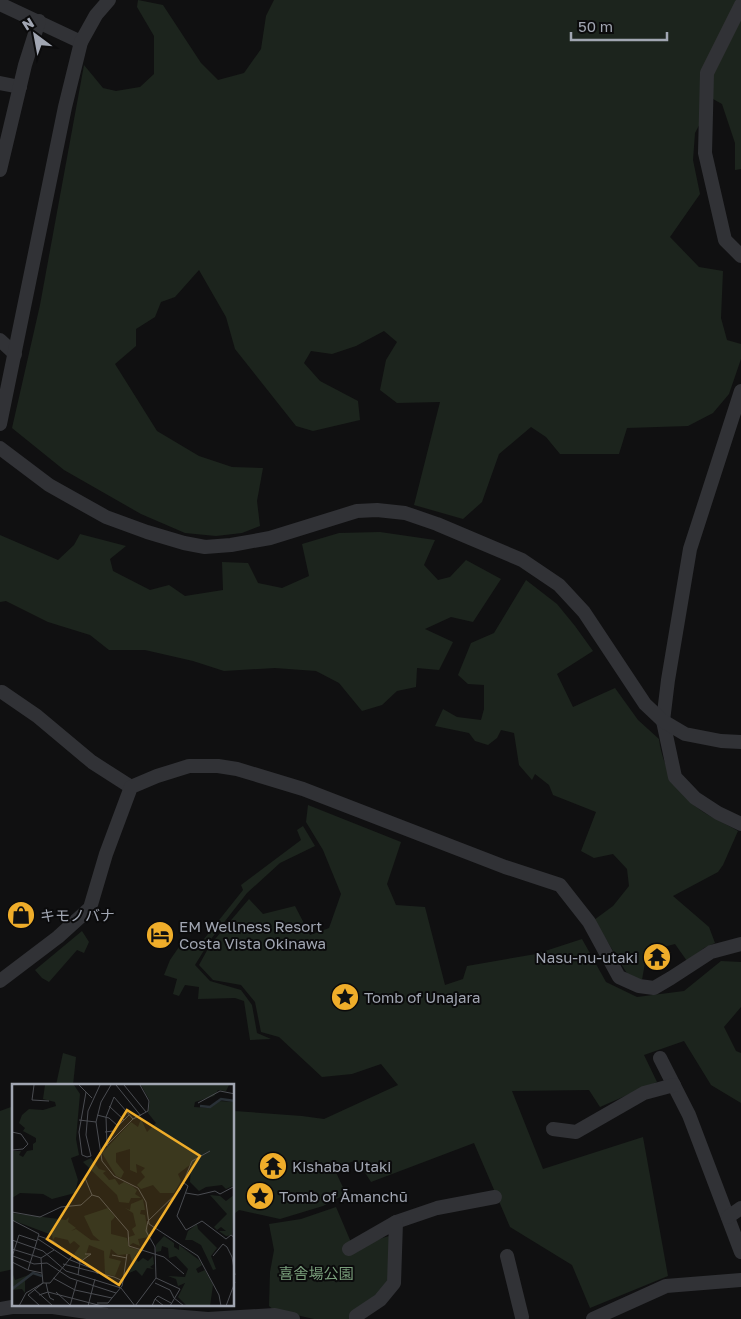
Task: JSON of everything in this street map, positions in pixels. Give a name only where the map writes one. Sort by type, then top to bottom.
[{"type":"street","points":[[0,424],[65,107],[81,42],[96,15],[108,0]]},
{"type":"street","points":[[0,4],[81,42]]},
{"type":"street","points":[[741,5],[707,74],[705,153],[726,240],[741,256]]},
{"type":"street","points":[[0,170],[1,155],[39,21]]},
{"type":"street","points":[[0,83],[20,87]]},
{"type":"street","points":[[0,340],[15,354]]},
{"type":"street","points":[[741,391],[690,549],[663,721],[675,777],[695,798],[718,813],[741,824]]},
{"type":"street","points":[[0,448],[49,486],[106,517],[147,532],[204,547],[231,546],[270,538],[357,511],[377,510],[405,513],[437,524],[522,560],[559,585],[584,612],[646,704],[663,721],[685,734],[721,741],[741,742]]},
{"type":"street","points":[[2,692],[37,716],[92,762],[131,786]]},
{"type":"street","points":[[0,981],[58,937],[90,908],[106,854],[131,786],[189,766],[218,766],[236,769],[303,789],[505,867],[560,885],[589,922],[619,977],[639,986],[654,988],[710,952],[741,944]]},
{"type":"street","points":[[660,1058],[689,1115],[741,1252]]},
{"type":"street","points":[[553,1130],[576,1132],[644,1093],[674,1085]]},
{"type":"street","points":[[349,1250],[396,1222],[437,1208],[495,1197]]},
{"type":"street","points":[[728,1216],[741,1208]]},
{"type":"street","points":[[356,1319],[356,1316],[380,1300],[394,1283],[396,1222]]},
{"type":"street","points":[[507,1256],[518,1318]]},
{"type":"street","points":[[593,1319],[666,1286],[741,1280]]},
{"type":"street","points":[[0,1309],[12,1307],[53,1307],[106,1317],[172,1316],[208,1319],[274,1315],[293,1319]]},
{"type":"green space","points":[[138,0],[163,5],[201,63],[218,80],[244,73],[261,49],[266,16],[274,0],[741,0],[741,169],[735,170],[735,143],[722,104],[713,99],[695,133],[693,160],[700,194],[670,237],[699,267],[723,271],[721,318],[727,340],[741,344],[741,359],[729,394],[713,413],[688,426],[627,428],[619,454],[560,454],[546,437],[531,427],[499,454],[482,502],[463,519],[414,505],[440,402],[397,403],[380,390],[386,360],[397,342],[384,331],[356,346],[332,354],[311,351],[304,363],[320,381],[358,401],[360,420],[313,431],[296,426],[235,349],[226,317],[199,270],[175,297],[161,302],[155,317],[136,329],[136,346],[115,364],[157,431],[199,456],[232,467],[263,468],[257,501],[260,526],[242,533],[216,536],[185,533],[141,514],[64,470],[12,428],[40,305],[84,65],[103,88],[116,91],[140,87],[154,74],[154,36],[137,7]]},
{"type":"green space","points":[[380,532],[435,540],[424,565],[438,580],[450,577],[466,560],[501,579],[473,622],[451,617],[425,629],[453,642],[439,670],[417,668],[416,687],[397,691],[382,705],[362,711],[339,683],[316,671],[275,668],[224,671],[193,661],[145,650],[109,650],[90,635],[48,622],[6,601],[0,602],[0,535],[58,560],[74,545],[80,534],[126,546],[110,559],[113,571],[150,590],[169,585],[185,596],[223,590],[222,562],[248,563],[258,583],[282,588],[309,576],[302,544],[339,533]]},
{"type":"green space","points":[[526,580],[557,604],[593,651],[557,674],[573,707],[615,688],[638,720],[659,739],[663,758],[671,776],[688,799],[700,810],[738,831],[718,872],[673,896],[709,927],[715,943],[704,948],[687,961],[675,944],[647,951],[642,980],[628,975],[594,920],[613,906],[629,886],[627,869],[613,854],[594,858],[581,851],[596,812],[553,795],[549,785],[535,774],[532,780],[519,765],[514,733],[501,730],[497,738],[488,745],[475,741],[469,733],[435,726],[443,709],[457,717],[481,720],[484,709],[484,685],[468,684],[458,675],[471,643],[494,633]]},
{"type":"green space","points":[[308,805],[401,842],[387,884],[396,905],[425,907],[445,985],[463,979],[467,966],[536,954],[582,939],[606,982],[637,997],[684,991],[721,961],[741,962],[741,1007],[724,1027],[736,1051],[741,1053],[741,1103],[711,1085],[684,1041],[644,1055],[657,1082],[600,1107],[589,1090],[512,1091],[543,1169],[643,1137],[668,1276],[590,1308],[572,1265],[510,1227],[474,1143],[371,1182],[357,1160],[334,1168],[346,1194],[323,1206],[280,1219],[239,1210],[235,1213],[235,1111],[324,1119],[398,1085],[381,1064],[352,1074],[322,1077],[279,1037],[261,1032],[255,1002],[241,985],[213,980],[199,965],[210,945],[249,899],[263,914],[295,906],[310,935],[329,928],[341,894],[323,850],[306,822]]},
{"type":"green space","points":[[303,826],[315,846],[280,863],[247,893],[211,939],[195,965],[210,981],[241,990],[252,1005],[257,1033],[271,1039],[250,1040],[244,1001],[235,998],[198,999],[199,987],[185,985],[179,996],[173,994],[177,979],[164,975],[170,960],[181,944],[200,944],[243,890],[241,885],[301,840],[297,830]]},
{"type":"green space","points":[[82,931],[89,942],[84,953],[77,950],[49,982],[42,978],[35,970]]},
{"type":"green space","points":[[63,1053],[76,1057],[73,1084],[56,1084]]},
{"type":"green space","points":[[12,1108],[12,1269],[0,1272],[0,1111]]},
{"type":"green space","name":"喜舎場公園","points":[[336,1207],[353,1247],[389,1236],[389,1282],[351,1319],[314,1319],[274,1310],[269,1306],[270,1272],[274,1250],[269,1224],[301,1219]]},
{"type":"place","name":"キモノバナ","points":[[21,915]]},
{"type":"place","name":"EM Wellness Resort Costa Vista Okinawa","points":[[160,935]]},
{"type":"place","name":"Nasu-nu-utaki","points":[[657,957]]},
{"type":"place","name":"Tomb of Unajara","points":[[345,997]]},
{"type":"place","name":"Kishaba Utaki","points":[[273,1166]]},
{"type":"place","name":"Tomb of Āmanchū","points":[[260,1196]]}]
